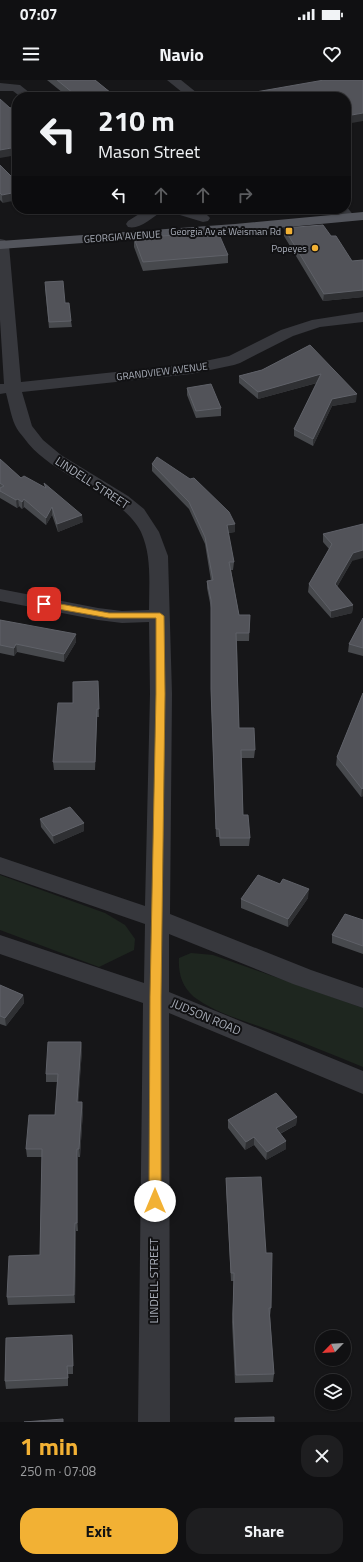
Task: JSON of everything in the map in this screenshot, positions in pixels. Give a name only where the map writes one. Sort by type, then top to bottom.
[{"type":"main road","name":"GEORGIA AVENUE","points":[[351,209],[363,204]]},
{"type":"main road","name":"GEORGIA AVENUE","points":[[351,213],[363,216]]},
{"type":"main road","name":"GEORGIA AVENUE","points":[[0,242],[132,224],[249,214]]},
{"type":"main road","name":"GEORGIA AVENUE","points":[[0,242],[235,228],[326,214]]},
{"type":"street","points":[[173,80],[189,92]]},
{"type":"street","points":[[0,87],[16,88],[22,92]]},
{"type":"street","points":[[132,224],[148,214]]},
{"type":"street","points":[[191,214],[203,218]]},
{"type":"street","name":"LINDELL STREET","points":[[0,242],[7,388],[24,426],[38,444],[55,459],[122,500],[137,513],[150,532],[158,556],[161,694],[156,997],[154,1422]]},
{"type":"street","name":"GRANDVIEW AVENUE","points":[[7,388],[191,369],[234,360],[287,333],[318,323],[363,317]]},
{"type":"street","points":[[0,595],[98,614],[122,617],[160,616]]},
{"type":"street","points":[[0,865],[157,919],[302,977],[363,998]]},
{"type":"street","name":"JUDSON ROAD","points":[[0,944],[156,997],[363,1083]]},
{"type":"shaded area","points":[[0,875],[105,913],[125,925],[135,939],[134,950],[99,967],[0,930]]},
{"type":"shaded area","points":[[191,953],[213,955],[363,1008],[363,1067],[232,1017],[203,1003],[186,989],[180,974],[179,958]]},
{"type":"building","points":[[57,80],[95,80],[110,92],[72,92]]},
{"type":"building","points":[[324,80],[363,80],[363,113],[351,115],[351,92],[256,92]]},
{"type":"building","points":[[0,99],[10,108],[12,107],[12,148],[0,150]]},
{"type":"building","points":[[0,165],[12,177],[12,193],[2,195],[0,193]]},
{"type":"building","points":[[323,225],[331,236],[336,236],[352,261],[363,260],[363,290],[324,294],[284,228]]},
{"type":"building","points":[[218,232],[228,255],[143,262],[134,238]]},
{"type":"building","points":[[63,281],[65,303],[69,303],[71,321],[49,322],[45,282]]},
{"type":"building","points":[[310,345],[357,394],[332,399],[313,439],[294,429],[321,374],[258,392],[239,376],[262,370]]},
{"type":"building","points":[[211,384],[221,408],[196,411],[187,388]]},
{"type":"building","points":[[157,457],[190,479],[194,478],[229,512],[235,524],[227,525],[234,562],[229,562],[239,615],[250,615],[249,633],[236,633],[239,728],[254,728],[255,750],[241,750],[243,815],[248,815],[250,838],[220,838],[219,829],[216,829],[211,689],[211,600],[207,581],[213,580],[205,537],[189,502],[152,464]]},
{"type":"building","points":[[0,459],[21,478],[24,476],[46,488],[44,483],[82,515],[57,524],[52,507],[46,518],[24,499],[22,502],[18,499],[16,500],[0,491],[0,488],[4,486],[0,483]]},
{"type":"building","points":[[363,524],[363,550],[353,553],[335,584],[353,605],[331,611],[309,584],[332,544],[323,534]]},
{"type":"building","points":[[363,618],[363,648],[349,644]]},
{"type":"building","points":[[0,620],[76,634],[64,654],[16,644],[14,648],[0,645]]},
{"type":"building","points":[[98,681],[99,709],[97,709],[95,762],[53,762],[58,703],[73,703],[73,682]]},
{"type":"building","points":[[363,693],[363,788],[362,789],[337,757]]},
{"type":"building","points":[[70,807],[84,823],[53,836],[40,819]]},
{"type":"building","points":[[258,875],[280,884],[283,879],[309,889],[288,919],[241,899]]},
{"type":"building","points":[[345,914],[363,920],[363,946],[332,935]]},
{"type":"building","points":[[0,985],[23,995],[5,1018],[0,1016]]},
{"type":"building","points":[[48,1042],[81,1042],[77,1102],[82,1102],[79,1149],[77,1149],[77,1223],[75,1223],[74,1295],[7,1297],[9,1256],[40,1255],[42,1149],[26,1149],[29,1115],[55,1115],[58,1074],[46,1074]]},
{"type":"building","points":[[276,1093],[297,1117],[276,1128],[286,1141],[267,1152],[254,1137],[246,1142],[228,1120]]},
{"type":"building","points":[[261,1177],[266,1253],[272,1253],[271,1308],[269,1308],[274,1374],[236,1375],[233,1314],[234,1273],[231,1273],[226,1178]]},
{"type":"building","points":[[72,1335],[73,1366],[67,1366],[68,1378],[5,1381],[6,1338]]},
{"type":"building","points":[[274,1417],[274,1422],[235,1422],[235,1418]]},
{"type":"building","points":[[63,1419],[63,1422],[24,1422]]},
{"type":"place","name":"Georgia Av at Weisman Rd","points":[[289,231]]},
{"type":"place","name":"Popeyes","points":[[315,248]]},
{"type":"route","points":[[44,604],[109,616],[160,616],[161,694],[156,997],[155,1201]]}]
